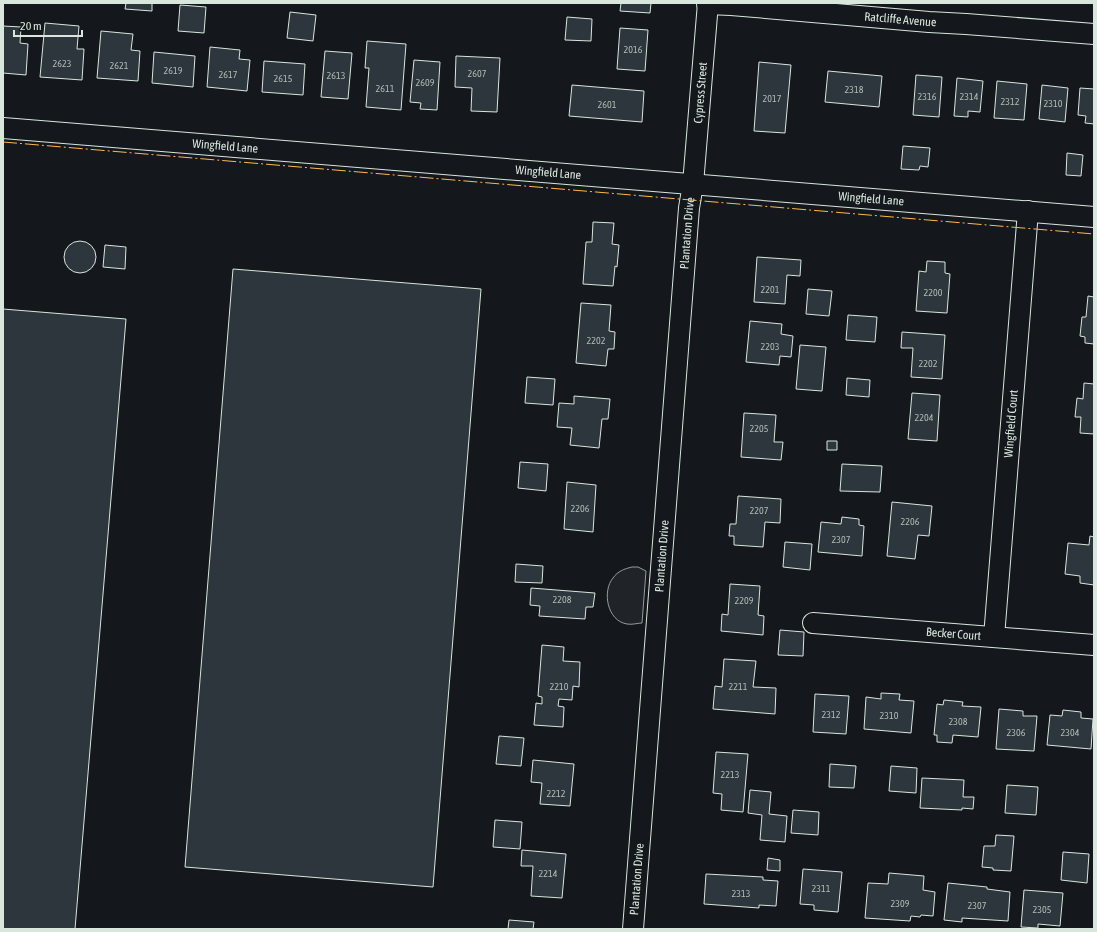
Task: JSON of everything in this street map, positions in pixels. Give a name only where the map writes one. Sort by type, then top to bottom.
[{"type":"street","name":"Ratcliffe Avenue","points":[[708,4],[732,4],[929,22],[1094,34]]},
{"type":"street","name":"Cypress Street","points":[[693,184],[708,4]]},
{"type":"street","name":"Wingfield Lane","points":[[3,128],[1094,217]]},
{"type":"street","name":"Plantation Drive","points":[[632,929],[689,208],[693,184]]},
{"type":"street","name":"Wingfield Court","points":[[994,637],[1028,211]]},
{"type":"street","name":"Becker Court","points":[[812,623],[1094,645]]},
{"type":"shaded area","points":[[632,567],[638,567],[646,571],[642,623],[627,624],[620,622],[611,612],[607,597],[610,584],[615,576],[621,571]]},
{"type":"building","points":[[126,3],[152,3],[152,11],[125,9]]},
{"type":"building","points":[[621,3],[651,3],[650,13],[620,11]]},
{"type":"building","points":[[180,5],[206,7],[204,33],[178,31]]},
{"type":"building","points":[[290,12],[316,15],[313,41],[287,38]]},
{"type":"building","points":[[567,17],[592,19],[591,41],[565,40]]},
{"type":"building","points":[[45,23],[79,26],[77,49],[84,49],[82,80],[40,77]]},
{"type":"building","points":[[3,26],[21,27],[20,43],[28,44],[26,75],[3,73]]},
{"type":"building","points":[[620,28],[648,30],[645,71],[617,69]]},
{"type":"building","points":[[101,31],[133,34],[131,50],[140,51],[138,81],[97,78]]},
{"type":"building","points":[[367,41],[406,44],[401,110],[366,107],[369,68],[365,68]]},
{"type":"building","points":[[210,47],[240,50],[239,59],[250,60],[247,91],[207,87]]},
{"type":"building","points":[[325,51],[352,53],[348,99],[321,97]]},
{"type":"building","points":[[154,52],[195,56],[193,87],[152,83]]},
{"type":"building","points":[[456,56],[500,58],[497,112],[471,111],[472,88],[455,87]]},
{"type":"building","points":[[414,60],[440,62],[437,110],[420,109],[421,103],[410,102]]},
{"type":"building","points":[[264,61],[305,64],[303,95],[262,92]]},
{"type":"building","points":[[759,62],[791,65],[785,133],[754,131]]},
{"type":"building","points":[[828,71],[882,76],[879,107],[825,102]]},
{"type":"building","points":[[916,75],[942,77],[939,117],[913,115]]},
{"type":"building","points":[[957,78],[983,81],[980,112],[968,111],[968,117],[954,116]]},
{"type":"building","points":[[997,81],[1027,84],[1024,120],[994,118]]},
{"type":"building","points":[[572,85],[644,91],[642,122],[569,116]]},
{"type":"building","points":[[1042,85],[1068,88],[1065,122],[1039,119]]},
{"type":"building","points":[[1080,88],[1094,89],[1094,124],[1085,123],[1086,116],[1078,115]]},
{"type":"building","points":[[903,146],[930,148],[928,167],[920,166],[919,170],[901,169]]},
{"type":"building","points":[[1067,153],[1083,155],[1081,176],[1066,175]]},
{"type":"building","points":[[593,222],[614,223],[612,244],[619,245],[617,267],[615,266],[613,286],[583,284],[586,242],[592,242]]},
{"type":"building","points":[[77,241],[83,241],[93,248],[96,257],[95,263],[89,270],[83,273],[77,273],[67,266],[64,260],[64,254],[71,244]]},
{"type":"building","points":[[105,245],[126,247],[125,269],[103,267]]},
{"type":"building","points":[[757,257],[801,260],[800,276],[787,275],[785,304],[754,302]]},
{"type":"building","points":[[927,261],[945,262],[945,273],[950,274],[947,313],[916,311],[919,271],[926,272]]},
{"type":"building","points":[[233,269],[481,289],[433,887],[185,867]]},
{"type":"building","points":[[808,289],[832,291],[829,316],[806,314]]},
{"type":"building","points":[[1088,296],[1094,297],[1094,344],[1085,343],[1085,337],[1080,336],[1082,317],[1086,317]]},
{"type":"building","points":[[581,303],[611,305],[609,331],[615,332],[614,349],[608,349],[606,366],[576,363]]},
{"type":"building","points":[[3,309],[126,319],[75,929],[3,929]]},
{"type":"building","points":[[848,315],[877,317],[875,342],[846,340]]},
{"type":"building","points":[[750,321],[782,324],[781,334],[793,336],[791,357],[780,356],[779,365],[746,362]]},
{"type":"building","points":[[902,332],[945,335],[942,379],[911,377],[913,348],[901,348]]},
{"type":"building","points":[[800,345],[826,347],[822,391],[796,389]]},
{"type":"building","points":[[527,377],[555,379],[553,405],[525,403]]},
{"type":"building","points":[[847,378],[870,380],[869,397],[846,395]]},
{"type":"building","points":[[1084,383],[1094,384],[1094,434],[1080,433],[1081,417],[1075,417],[1077,398],[1083,399]]},
{"type":"building","points":[[912,393],[940,395],[937,441],[908,439]]},
{"type":"building","points":[[574,396],[610,399],[608,419],[602,419],[599,448],[570,445],[572,428],[557,427],[559,403],[574,404]]},
{"type":"building","points":[[744,413],[776,415],[774,442],[783,442],[781,460],[741,457]]},
{"type":"building","points":[[827,441],[837,441],[837,450],[827,450]]},
{"type":"building","points":[[520,462],[548,464],[546,491],[518,488]]},
{"type":"building","points":[[842,464],[882,466],[880,492],[840,491]]},
{"type":"building","points":[[567,482],[596,485],[593,532],[564,529]]},
{"type":"building","points":[[738,496],[781,499],[780,523],[765,522],[763,547],[734,545],[734,536],[729,536],[730,524],[736,524]]},
{"type":"building","points":[[892,502],[932,506],[929,536],[918,535],[915,559],[887,556]]},
{"type":"building","points":[[842,517],[859,519],[859,525],[864,526],[862,556],[818,552],[821,522],[841,524]]},
{"type":"building","points":[[1090,536],[1094,537],[1094,585],[1080,583],[1080,576],[1065,574],[1068,543],[1089,545]]},
{"type":"building","points":[[785,542],[812,544],[810,570],[783,567]]},
{"type":"building","points":[[516,564],[543,566],[542,583],[515,582]]},
{"type":"building","points":[[730,584],[760,586],[758,615],[764,616],[763,635],[721,631],[722,614],[728,615]]},
{"type":"building","points":[[531,588],[595,593],[593,607],[586,607],[585,619],[539,616],[540,606],[530,605]]},
{"type":"building","points":[[780,630],[804,632],[803,656],[778,655]]},
{"type":"building","points":[[542,645],[564,647],[563,661],[580,662],[579,687],[573,686],[572,700],[559,699],[558,706],[564,707],[563,727],[534,725],[536,703],[542,704],[542,697],[538,696]]},
{"type":"building","points":[[724,659],[756,661],[753,687],[776,688],[775,714],[713,709],[715,686],[722,687]]},
{"type":"building","points":[[881,693],[900,694],[899,700],[914,701],[911,733],[864,729],[866,697],[881,699]]},
{"type":"building","points":[[815,694],[849,696],[846,734],[813,732]]},
{"type":"building","points":[[944,700],[963,702],[962,706],[981,707],[978,737],[953,735],[952,743],[937,742],[937,735],[934,735],[937,704],[943,705]]},
{"type":"building","points":[[999,709],[1023,711],[1023,716],[1037,716],[1034,751],[996,749]]},
{"type":"building","points":[[1063,710],[1081,712],[1081,718],[1093,719],[1091,749],[1047,745],[1050,715],[1062,716]]},
{"type":"building","points":[[499,736],[524,738],[521,766],[496,764]]},
{"type":"building","points":[[716,752],[748,754],[743,812],[721,810],[722,794],[713,793]]},
{"type":"building","points":[[533,760],[574,764],[570,806],[540,804],[542,783],[531,782]]},
{"type":"building","points":[[830,764],[856,766],[854,788],[829,787]]},
{"type":"building","points":[[891,766],[917,768],[916,793],[889,791]]},
{"type":"building","points":[[922,778],[964,780],[963,797],[974,797],[973,809],[962,808],[962,810],[920,808]]},
{"type":"building","points":[[1007,785],[1038,787],[1036,815],[1005,813]]},
{"type":"building","points":[[750,790],[771,792],[769,814],[787,816],[785,842],[760,840],[762,815],[748,813]]},
{"type":"building","points":[[793,810],[819,812],[818,835],[791,833]]},
{"type":"building","points":[[495,820],[522,822],[520,849],[493,847]]},
{"type":"building","points":[[996,835],[1014,836],[1011,871],[993,870],[993,868],[982,867],[984,846],[995,846]]},
{"type":"building","points":[[522,850],[566,854],[562,898],[531,896],[533,866],[521,866]]},
{"type":"building","points":[[1063,852],[1089,854],[1087,883],[1061,880]]},
{"type":"building","points":[[768,858],[780,860],[780,871],[767,870]]},
{"type":"building","points":[[803,869],[842,872],[838,912],[814,910],[814,905],[800,904]]},
{"type":"building","points":[[889,873],[924,876],[923,890],[935,892],[933,916],[911,916],[910,921],[865,918],[868,883],[888,884]]},
{"type":"building","points":[[706,874],[763,877],[763,880],[778,881],[776,906],[759,905],[759,908],[704,904]]},
{"type":"building","points":[[948,883],[987,887],[987,889],[1010,892],[1008,921],[962,918],[962,922],[944,920]]},
{"type":"building","points":[[1024,890],[1063,893],[1060,926],[1038,924],[1038,928],[1021,927]]},
{"type":"building","points":[[509,920],[534,922],[533,929],[508,929]]},
{"type":"power","points":[[3,142],[1094,234]]}]
